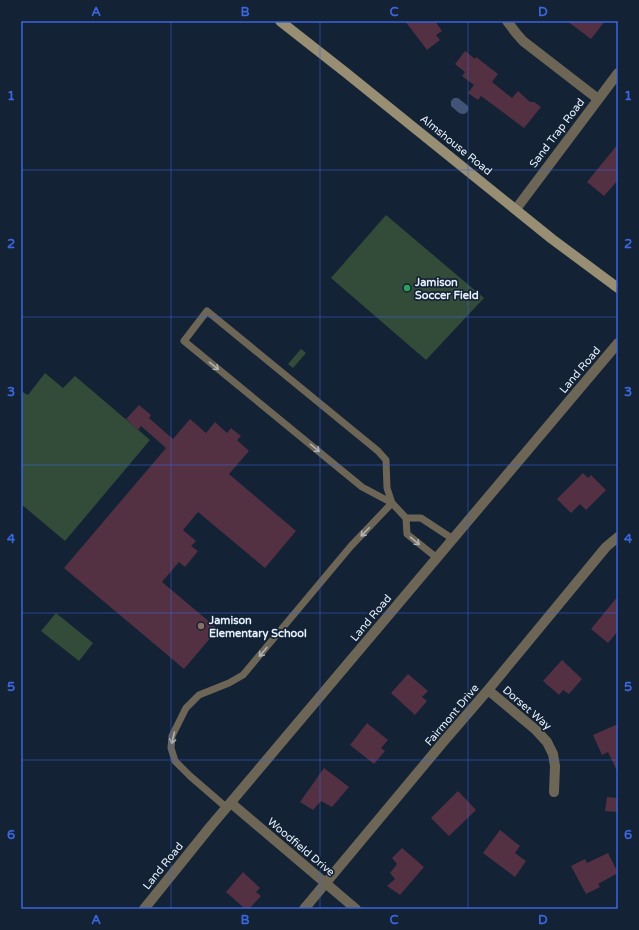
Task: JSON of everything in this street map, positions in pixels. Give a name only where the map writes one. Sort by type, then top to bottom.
[{"type":"main road","name":"Almshouse Road","points":[[280,21],[346,72],[552,238],[618,288]]},
{"type":"street","points":[[507,21],[523,41],[598,99]]},
{"type":"street","name":"Sand Trap Road","points":[[516,209],[618,73]]},
{"type":"street","name":"Land Road","points":[[144,909],[229,805],[618,343]]},
{"type":"street","name":"Fairmont Drive","points":[[304,909],[606,547],[618,537]]},
{"type":"street","name":"Dorset Way","points":[[488,690],[536,730],[547,742],[555,766],[554,792]]},
{"type":"street","name":"Woodfield Drive","points":[[229,805],[356,909]]},
{"type":"lane","points":[[392,503],[387,488],[386,460],[378,451],[207,311],[184,341],[362,486],[392,503],[406,518],[407,534],[437,558]]},
{"type":"lane","points":[[229,805],[190,776],[175,761],[171,748],[172,736],[186,708],[199,695],[229,683],[243,675],[351,546],[392,503]]},
{"type":"lane","points":[[406,518],[421,518],[453,539]]},
{"type":"green space","name":"Jamison Soccer Field","points":[[386,215],[484,298],[426,360],[331,278]]},
{"type":"green space","points":[[301,349],[306,353],[293,368],[288,364]]},
{"type":"green space","points":[[45,373],[63,388],[75,376],[150,440],[65,541],[21,504],[21,391],[28,395]]},
{"type":"green space","points":[[56,613],[93,643],[79,661],[41,631]]},
{"type":"water","points":[[454,98],[458,98],[468,106],[467,112],[462,114],[451,106],[451,101]]},
{"type":"building","points":[[405,21],[435,21],[442,31],[436,35],[440,40],[427,50]]},
{"type":"building","points":[[567,21],[605,21],[591,39]]},
{"type":"building","points":[[465,51],[475,59],[476,57],[498,74],[492,82],[512,98],[518,91],[530,102],[534,102],[541,107],[524,128],[481,96],[478,100],[468,93],[474,85],[462,76],[465,72],[455,64]]},
{"type":"building","points":[[618,144],[618,180],[604,196],[587,182]]},
{"type":"building","name":"Jamison Elementary School","points":[[139,405],[151,415],[149,418],[173,439],[190,419],[206,433],[215,422],[227,433],[231,428],[241,436],[237,440],[249,451],[229,474],[296,531],[265,568],[198,512],[183,530],[196,541],[191,546],[198,551],[185,567],[179,562],[162,582],[218,629],[184,669],[64,568],[166,448],[141,426],[138,430],[126,419]]},
{"type":"building","points":[[583,473],[588,478],[591,475],[606,490],[586,510],[580,504],[571,513],[557,499]]},
{"type":"building","points":[[618,596],[618,631],[608,643],[591,629]]},
{"type":"building","points":[[562,660],[582,679],[569,694],[563,690],[559,695],[543,681]]},
{"type":"building","points":[[408,674],[428,691],[422,697],[427,701],[415,715],[391,693]]},
{"type":"building","points":[[367,723],[388,740],[381,748],[385,751],[374,764],[350,745]]},
{"type":"building","points":[[618,724],[618,773],[608,752],[602,755],[593,735]]},
{"type":"building","points":[[324,768],[349,787],[332,807],[321,801],[313,810],[300,802]]},
{"type":"building","points":[[458,791],[476,810],[449,836],[431,818]]},
{"type":"building","points":[[607,797],[618,798],[618,812],[605,811]]},
{"type":"building","points":[[500,830],[520,846],[515,853],[526,861],[515,877],[483,853]]},
{"type":"building","points":[[402,848],[424,867],[400,895],[387,886],[395,879],[390,873],[397,864],[392,858]]},
{"type":"building","points":[[608,853],[618,873],[598,884],[600,887],[586,894],[571,866],[585,859],[587,863]]},
{"type":"building","points":[[243,872],[260,888],[256,892],[261,896],[249,909],[245,909],[226,892]]},
{"type":"place","name":"Jamison Soccer Field","points":[[407,288]]},
{"type":"place","name":"Jamison Elementary School","points":[[201,626]]}]
